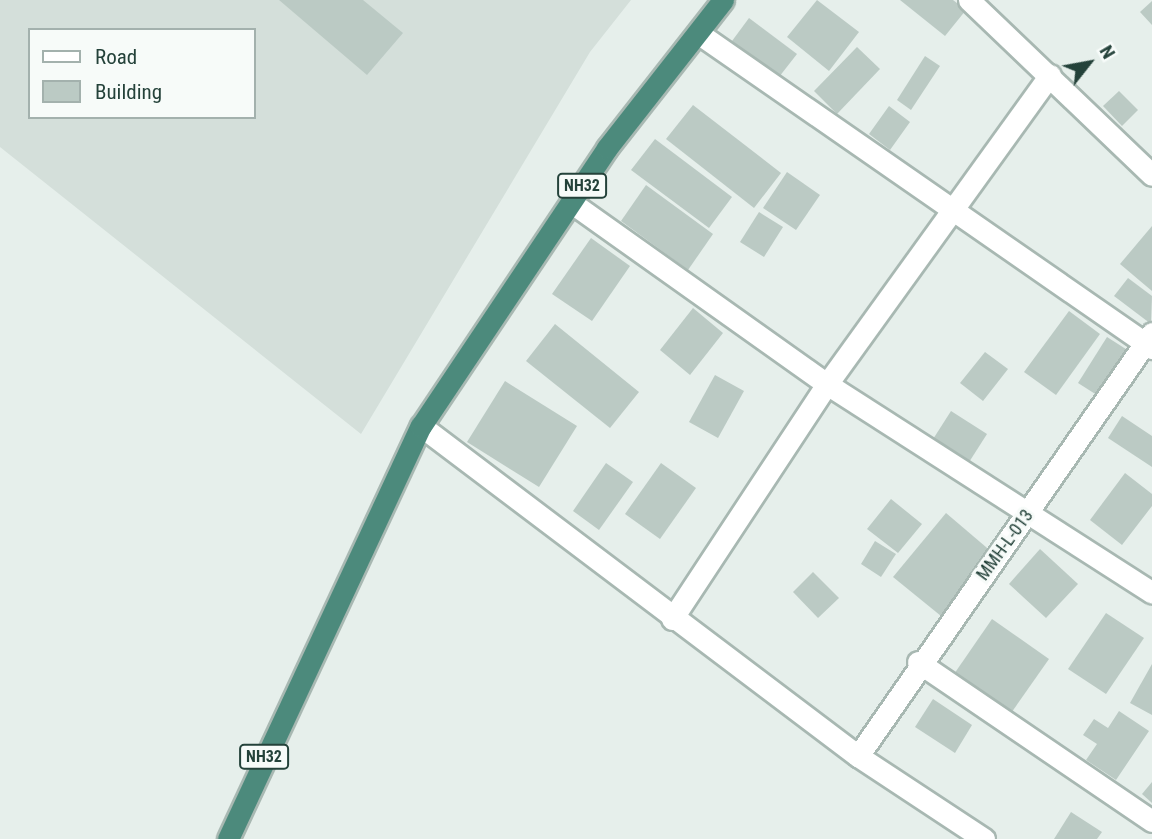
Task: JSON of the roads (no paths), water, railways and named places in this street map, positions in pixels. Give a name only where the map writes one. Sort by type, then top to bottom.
[{"type":"highway","name":"NH32","points":[[228,839],[421,426],[572,203],[723,0]]},
{"type":"street","points":[[969,0],[1152,175]]},
{"type":"street","points":[[698,33],[1150,341]]},
{"type":"street","points":[[672,619],[827,384],[1050,75]]},
{"type":"street","points":[[572,203],[827,384],[1152,593]]},
{"type":"street","name":"MMH-L-013","points":[[858,756],[918,662],[1029,513],[1150,341]]},
{"type":"street","points":[[421,426],[672,619],[858,756],[984,839]]},
{"type":"street","points":[[918,662],[1152,821]]}]
